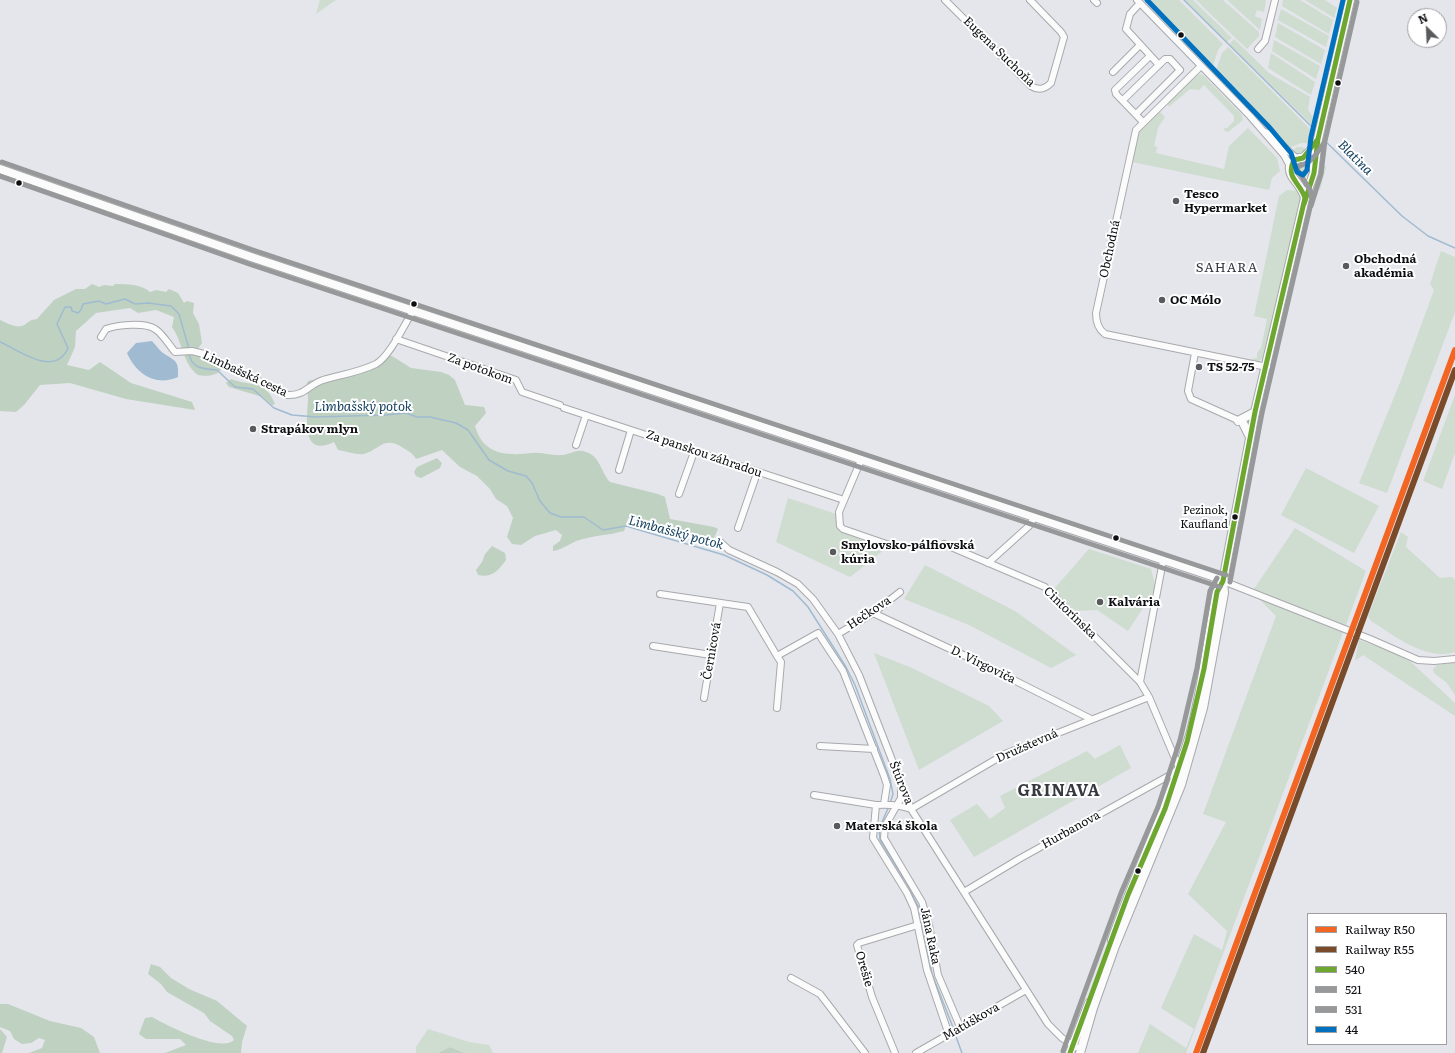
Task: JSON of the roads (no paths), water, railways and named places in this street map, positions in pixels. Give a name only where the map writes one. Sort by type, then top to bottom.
[{"type":"main road","points":[[1080,1051],[1093,1008],[1115,946],[1181,785],[1203,708],[1224,593],[1224,581],[1255,412],[1267,367],[1305,198],[1314,169],[1318,139],[1350,0]]},
{"type":"main road","points":[[1305,198],[1302,189],[1290,174],[1290,166],[1311,150],[1318,139]]},
{"type":"main road","points":[[1300,158],[1311,162],[1314,169]]},
{"type":"main road","points":[[0,169],[251,257],[709,408],[1224,581]]},
{"type":"main road","points":[[1296,181],[1303,182],[1311,178]]},
{"type":"main road","points":[[1250,438],[1240,422],[1255,412]]},
{"type":"main road","points":[[1072,1049],[1128,895],[1165,809],[1179,768],[1192,726],[1217,592],[1224,581]]},
{"type":"street","name":"Eugena Suchoňa","points":[[945,0],[1035,89],[1042,89],[1051,83],[1064,38],[1061,32],[1030,0]]},
{"type":"street","points":[[1258,49],[1265,41],[1275,0]]},
{"type":"street","points":[[1159,65],[1127,32],[1126,28],[1130,14],[1138,2],[1265,132],[1268,138],[1284,155],[1290,166]]},
{"type":"street","points":[[1113,72],[1140,45]]},
{"type":"street","points":[[1143,122],[1116,93],[1116,87],[1150,56]]},
{"type":"street","points":[[1123,100],[1165,59],[1168,59],[1180,70],[1136,114]]},
{"type":"street","name":"Obchodná","points":[[1201,66],[1143,122],[1134,136],[1096,313],[1096,322],[1106,334],[1195,354],[1267,367]]},
{"type":"street","points":[[1169,81],[1177,89]]},
{"type":"street","points":[[1265,132],[1300,158]]},
{"type":"street","name":"Limbašská cesta","points":[[101,337],[106,329],[115,326],[152,327],[175,352],[204,354],[287,395],[295,395],[303,393],[324,380],[377,364],[387,355],[413,311]]},
{"type":"street","name":"Za potokom","points":[[396,340],[516,380],[522,392],[562,406]]},
{"type":"street","points":[[1195,354],[1189,396],[1196,402],[1252,428]]},
{"type":"street","name":"Za panskou záhradou","points":[[562,406],[694,452],[844,500]]},
{"type":"street","points":[[576,445],[586,415]]},
{"type":"street","points":[[619,470],[631,430]]},
{"type":"street","points":[[679,494],[694,452]]},
{"type":"street","points":[[861,460],[839,512],[840,526],[843,530],[895,547]]},
{"type":"street","points":[[738,528],[757,473]]},
{"type":"street","points":[[988,562],[1029,526],[1034,518]]},
{"type":"street","name":"Štúrova","points":[[719,541],[734,553],[777,572],[798,584],[813,599],[838,634],[859,675],[911,809],[1054,1032],[1072,1049],[1080,1051]]},
{"type":"street","name":"Cintorínska","points":[[944,544],[1045,587],[1140,682],[1149,697],[1179,768]]},
{"type":"street","points":[[1140,682],[1163,560]]},
{"type":"street","points":[[1224,581],[1370,639],[1418,660],[1434,661],[1455,659]]},
{"type":"street","name":"Hečkova","points":[[838,634],[873,613],[900,592]]},
{"type":"street","points":[[660,594],[748,607],[781,662],[777,708]]},
{"type":"street","name":"Černicová","points":[[704,698],[720,603]]},
{"type":"street","name":"D. Virgoviča","points":[[873,613],[974,660],[1091,719]]},
{"type":"street","points":[[777,656],[818,633],[843,671],[874,749],[887,785],[884,804]]},
{"type":"street","points":[[653,646],[711,655]]},
{"type":"street","name":"Družstevná","points":[[911,809],[1005,754],[1149,697]]},
{"type":"street","points":[[820,746],[874,749]]},
{"type":"street","name":"Hurbanova","points":[[964,892],[1019,859],[1172,774],[1179,768]]},
{"type":"street","name":"Jána Raka","points":[[901,784],[901,798],[885,826],[884,838],[922,902],[929,925],[938,975],[959,1029]]},
{"type":"street","points":[[814,795],[911,809]]},
{"type":"street","points":[[876,805],[873,838],[907,893],[918,925],[927,970],[950,1034]]},
{"type":"street","name":"Orešie","points":[[895,1053],[872,997],[857,945],[859,943],[918,925]]},
{"type":"street","points":[[791,978],[820,994],[865,1053]]},
{"type":"street","name":"Matúškova","points":[[916,1053],[1026,990]]},
{"type":"water","points":[[152,341],[162,352],[176,362],[178,377],[170,380],[155,379],[148,377],[136,367],[127,353],[136,343]]},
{"type":"waterway","name":"Blatina","points":[[1184,0],[1316,131]]},
{"type":"waterway","name":"Blatina","points":[[1321,137],[1402,216],[1428,236],[1455,248]]},
{"type":"waterway","name":"Limbašský potok","points":[[0,342],[37,360],[46,362],[55,361],[62,357],[68,348],[57,324],[65,307],[71,307],[72,311],[78,313],[83,304],[99,301],[106,304],[125,299],[135,304],[148,303],[171,306],[179,314],[189,349]]},
{"type":"waterway","name":"Limbašský potok","points":[[189,353],[190,358],[195,365],[217,370],[235,387],[253,389],[274,408],[292,415],[316,417],[406,413],[417,417],[430,417],[456,423],[468,430],[489,460],[508,471],[526,476],[532,483],[540,501],[550,513],[561,517],[584,517],[603,530],[626,526],[724,555],[767,575],[793,591],[808,607],[846,667],[855,685],[890,779],[893,794],[890,803]]},
{"type":"waterway","name":"Limbašský potok","points":[[889,806],[879,829],[880,840],[907,884],[919,908],[932,974],[954,1030]]},
{"type":"waterway","name":"Limbašský potok","points":[[955,1034],[962,1053]]},
{"type":"rail line","name":"R50","points":[[1196,1053],[1455,350]]},
{"type":"rail line","name":"R55","points":[[1203,1053],[1455,370]]},
{"type":"place","name":"Tesco Hypermarket","points":[[1176,201]]},
{"type":"place","name":"Obchodná akadémia","points":[[1346,266]]},
{"type":"place","name":"OC Mólo","points":[[1162,300]]},
{"type":"place","name":"TS 52-75","points":[[1199,367]]},
{"type":"place","name":"Strapákov mlyn","points":[[253,429]]},
{"type":"place","name":"Pezinok, Kaufland","points":[[1235,517]]},
{"type":"place","name":"Smylovsko-pálfiovská kúria","points":[[833,552]]},
{"type":"place","name":"Kalvária","points":[[1100,602]]},
{"type":"place","name":"Materská škola","points":[[837,826]]},
{"type":"district","name":"SAHARA","points":[[1227,268]]},
{"type":"district","name":"GRINAVA","points":[[1059,791]]}]
